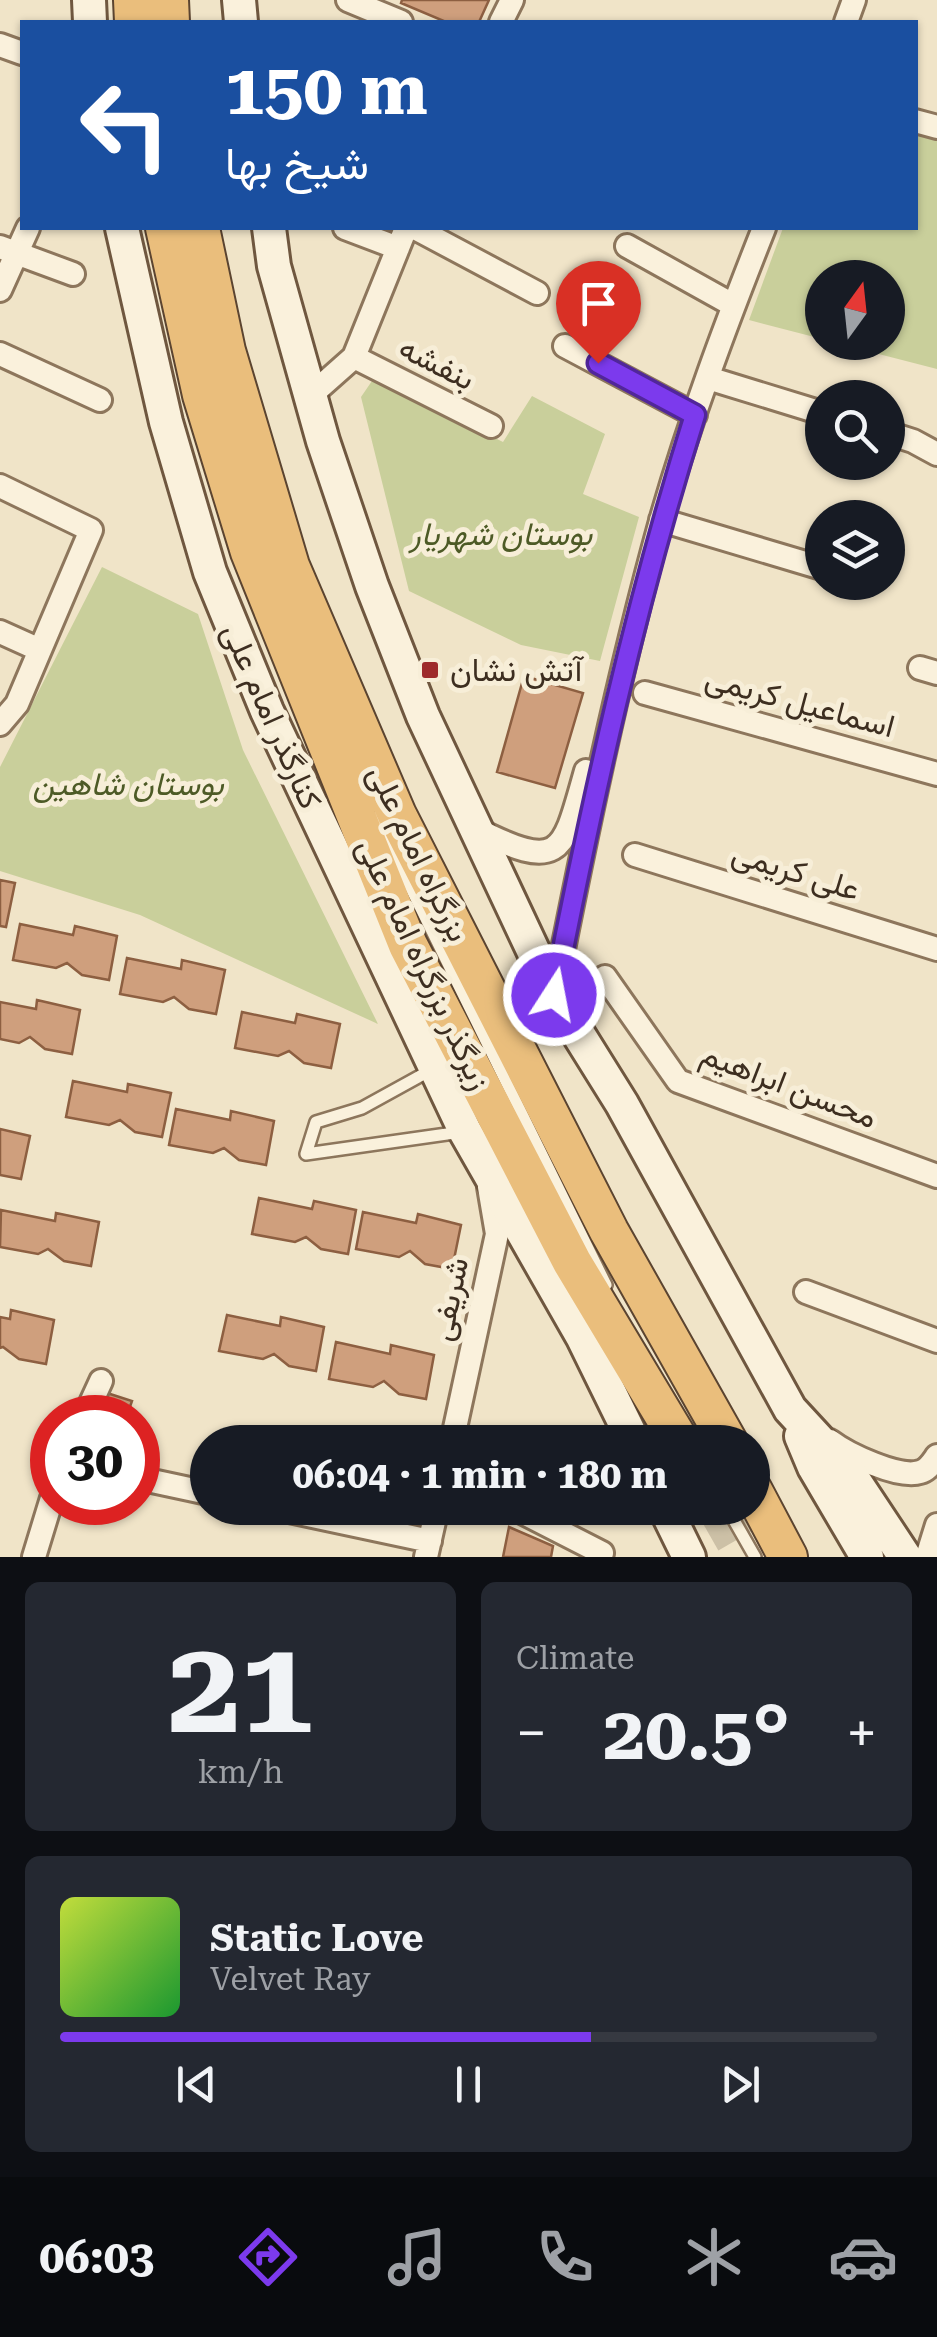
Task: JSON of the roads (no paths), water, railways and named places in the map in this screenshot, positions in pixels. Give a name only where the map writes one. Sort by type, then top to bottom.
[{"type":"highway","name":"زیرگذر بزرگراه امام علی","points":[[165,230],[202,394],[250,552],[408,945],[572,1262],[670,1425]]},
{"type":"highway","name":"بزرگراه امام علی","points":[[200,230],[226,352],[290,566],[397,815],[707,1425]]},
{"type":"highway","points":[[770,1523],[788,1557]]},
{"type":"main road","name":"کنارگذر امام علی","points":[[122,230],[166,422],[210,572],[267,711],[465,1131],[582,1336],[626,1425]]},
{"type":"main road","points":[[269,230],[274,266],[310,396],[372,586],[423,716],[554,995],[622,1104],[790,1409],[814,1467],[867,1557]]},
{"type":"main road","points":[[790,1409],[850,1474],[905,1557]]},
{"type":"main road","points":[[673,1525],[689,1557]]},
{"type":"street","points":[[348,0],[397,20]]},
{"type":"street","points":[[0,290],[8,250],[26,230]]},
{"type":"street","points":[[310,396],[354,357],[402,238],[356,230]]},
{"type":"street","points":[[419,230],[537,293]]},
{"type":"street","points":[[554,995],[584,839],[661,520],[733,305],[763,230]]},
{"type":"street","points":[[627,246],[733,305]]},
{"type":"street","points":[[8,250],[73,274]]},
{"type":"street","points":[[566,346],[695,415]]},
{"type":"street","points":[[0,354],[100,400]]},
{"type":"street","name":"بنفشه","points":[[354,357],[491,426]]},
{"type":"street","points":[[708,378],[805,408]]},
{"type":"street","points":[[905,438],[937,454]]},
{"type":"street","points":[[0,486],[91,530],[17,704],[0,724]]},
{"type":"street","points":[[661,520],[805,563]]},
{"type":"street","points":[[0,632],[40,650]]},
{"type":"street","points":[[476,829],[516,850],[538,854],[555,848],[569,830],[602,712],[621,686]]},
{"type":"street","name":"اسماعیل کریمی","points":[[645,693],[935,765]]},
{"type":"street","name":"علی کریمی","points":[[635,855],[937,949]]},
{"type":"street","name":"محسن ابراهیم","points":[[606,978],[678,1081],[937,1176]]},
{"type":"street","name":"شریفی","points":[[456,1425],[497,1234],[486,1169]]},
{"type":"street","points":[[806,1292],[937,1341]]},
{"type":"street","points":[[94,1395],[100,1381]]},
{"type":"street","points":[[790,1409],[841,1449],[884,1467],[907,1474],[919,1473],[937,1456]]},
{"type":"street","points":[[160,1483],[190,1489]]},
{"type":"street","points":[[34,1557],[44,1525]]},
{"type":"street","points":[[338,1525],[428,1549]]},
{"type":"street","points":[[548,1525],[602,1552]]},
{"type":"street","points":[[927,1557],[937,1525]]},
{"type":"lane","points":[[174,230],[196,335],[262,562],[350,764]]},
{"type":"lane","points":[[367,800],[615,1302]]},
{"type":"lane","points":[[435,1068],[362,1108],[316,1122],[306,1154],[465,1131]]},
{"type":"lane","points":[[632,1335],[702,1425]]},
{"type":"lane","points":[[737,1525],[755,1557]]},
{"type":"tunnel","points":[[726,1525],[744,1557]]},
{"type":"place","name":"آتش نشان","points":[[430,670]]},
{"type":"park label","name":"بوستان شهریار","points":[[501,534]]},
{"type":"park label","name":"بوستان شاهین","points":[[128,784]]}]
